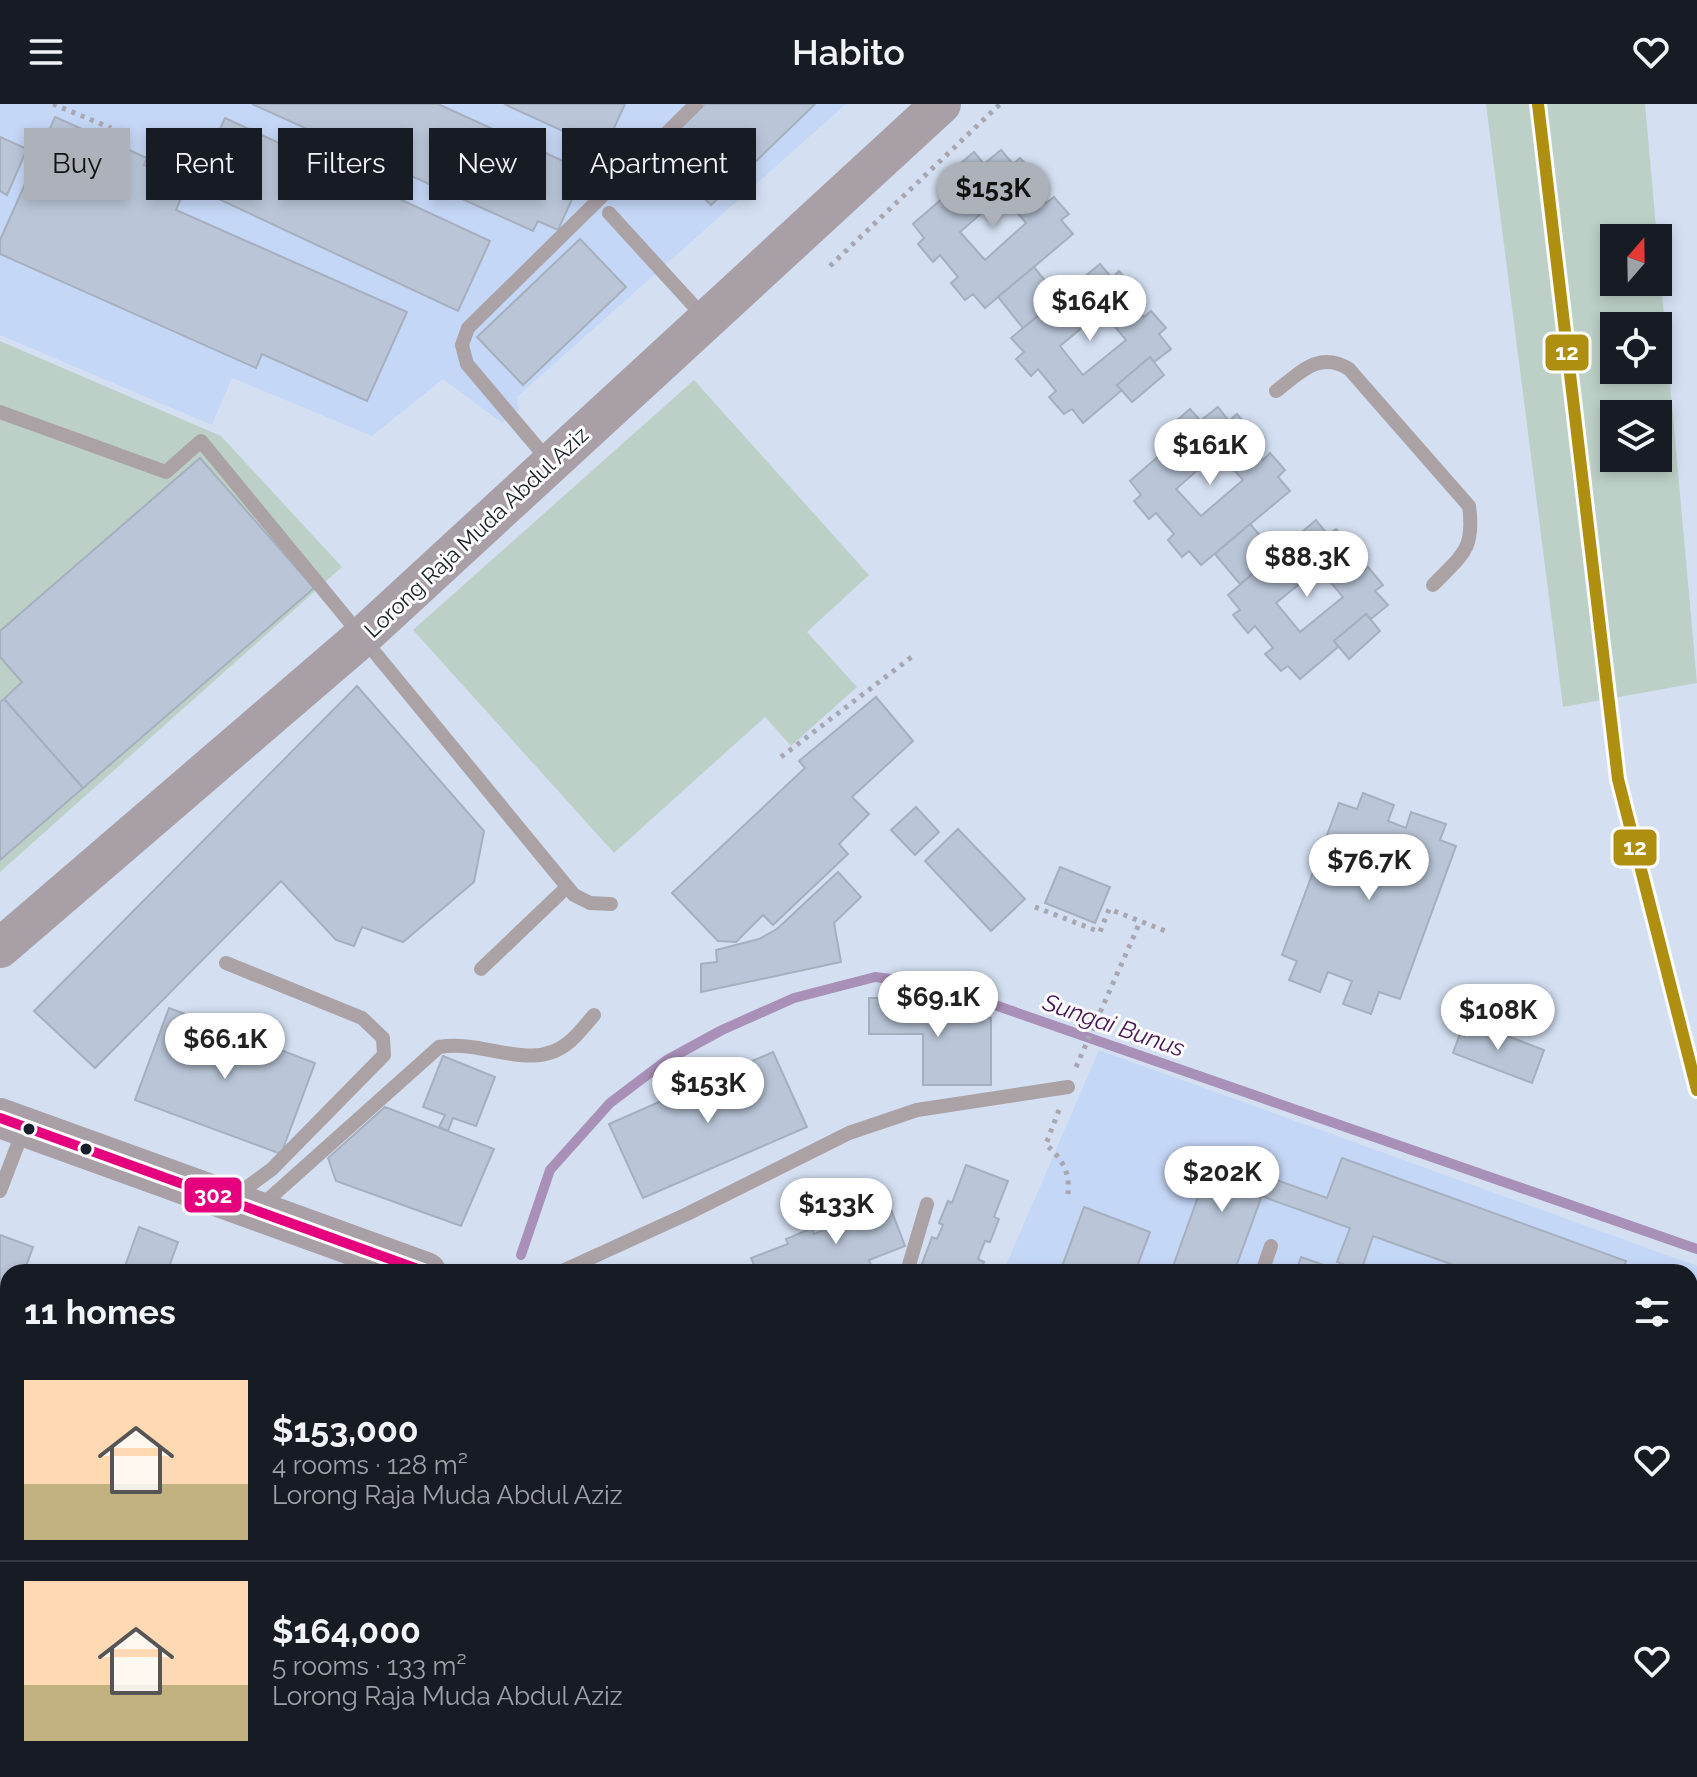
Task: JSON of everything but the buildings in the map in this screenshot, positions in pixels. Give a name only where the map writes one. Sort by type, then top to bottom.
[{"type":"street","name":"Lorong Raja Muda Abdul Aziz","points":[[0,948],[361,638],[934,107]]},
{"type":"street","points":[[12,1122],[404,1264]]},
{"type":"lane","points":[[550,464],[467,364],[462,345],[468,328],[696,104]]},
{"type":"lane","points":[[609,213],[707,320]]},
{"type":"lane","points":[[1276,391],[1314,362],[1336,361],[1349,369],[1469,506],[1473,533],[1467,550],[1433,585]]},
{"type":"lane","points":[[0,412],[166,472],[201,441],[334,599],[361,638],[574,895],[590,903],[611,904]]},
{"type":"lane","points":[[481,969],[567,887]]},
{"type":"lane","points":[[226,963],[362,1018],[383,1038],[384,1055],[272,1169],[244,1205]]},
{"type":"lane","points":[[244,1205],[439,1047],[461,1044],[513,1056],[545,1056],[568,1044],[594,1015]]},
{"type":"lane","points":[[578,1264],[687,1214],[849,1133],[917,1110],[1068,1087]]},
{"type":"lane","points":[[0,1191],[12,1122]]},
{"type":"lane","points":[[909,1264],[927,1204]]},
{"type":"lane","points":[[1265,1264],[1271,1246]]},
{"type":"path","points":[[53,104],[111,128]]},
{"type":"path","points":[[830,266],[1000,104]]},
{"type":"path","points":[[781,757],[913,656]]},
{"type":"path","points":[[1035,907],[1100,932],[1109,909],[1168,932]]},
{"type":"path","points":[[1068,1194],[1070,1174],[1046,1144],[1140,922]]},
{"type":"shaded area","points":[[0,104],[846,104],[756,184],[756,128],[562,128],[562,200],[738,200],[517,397],[519,410],[502,423],[443,379],[372,436],[232,378],[212,425],[0,335]]},
{"type":"shaded area","points":[[1099,1050],[1691,1264],[1006,1264]]},
{"type":"green space","points":[[1486,104],[1645,104],[1656,224],[1600,224],[1600,296],[1662,296],[1664,312],[1600,312],[1600,384],[1670,384],[1672,400],[1600,400],[1600,472],[1672,472],[1672,405],[1697,683],[1563,707]]},
{"type":"green space","points":[[0,341],[221,436],[342,567],[0,872]]},
{"type":"green space","points":[[694,380],[869,575],[807,632],[857,687],[791,746],[765,717],[614,853],[413,630]]},
{"type":"waterway","name":"Sungai Bunus","points":[[521,1255],[550,1170],[610,1103],[667,1060],[722,1030],[794,998],[875,977],[937,985],[1697,1249]]},
{"type":"transit line","name":"12","points":[[1538,104],[1618,779],[1697,1090]]},
{"type":"transit line","name":"302","points":[[0,1118],[404,1264]]}]
